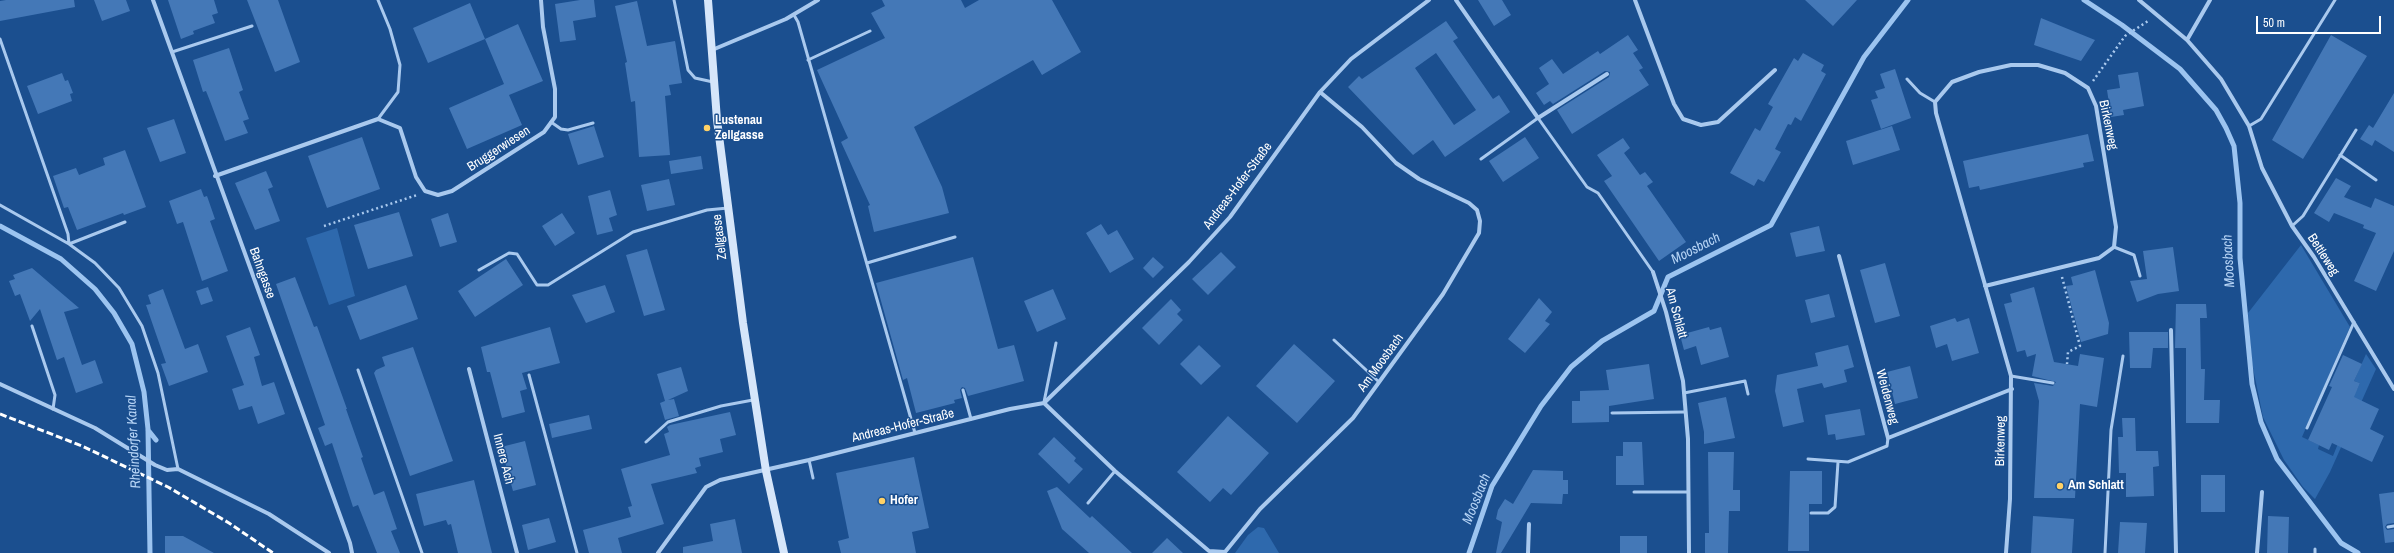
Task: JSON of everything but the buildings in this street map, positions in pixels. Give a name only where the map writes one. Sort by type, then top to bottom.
[{"type":"main road","name":"Zellgasse","points":[[708,0],[714,82],[728,208],[754,400],[766,470],[784,553]]},
{"type":"street","name":"Bahngasse","points":[[153,0],[215,176],[350,543],[352,553]]},
{"type":"street","points":[[540,0],[543,27],[555,89],[555,117],[551,122]]},
{"type":"street","points":[[712,50],[794,15],[818,0]]},
{"type":"street","name":"Andreas-Hofer-Straße","points":[[766,470],[971,419],[1044,403],[1189,262],[1230,217],[1320,92],[1351,59],[1429,0]]},
{"type":"street","points":[[1456,0],[1538,118],[1607,74]]},
{"type":"street","points":[[1635,0],[1674,104],[1683,119],[1701,125],[1718,122],[1774,70]]},
{"type":"street","name":"Bettleweg","points":[[2139,0],[2187,40],[2221,79],[2249,126],[2262,168],[2292,226],[2354,322],[2394,389]]},
{"type":"street","points":[[2187,40],[2210,0]]},
{"type":"street","name":"Birkenweg","points":[[2006,553],[2012,389],[2011,376],[1936,113],[1935,102],[1952,82],[1979,72],[2011,65],[2038,66],[2065,73],[2088,88],[2096,106],[2116,227],[2114,247]]},
{"type":"street","name":"Am Moosbach","points":[[1115,471],[1209,550],[1225,552],[1260,509],[1352,418],[1443,294],[1479,233],[1480,221],[1477,210],[1470,203],[1419,179],[1396,163],[1362,127],[1320,92]]},
{"type":"street","points":[[215,176],[378,119],[400,128],[416,177],[425,192]]},
{"type":"street","name":"Bruggerwiesen","points":[[425,192],[438,195],[452,191],[544,132],[551,122]]},
{"type":"street","points":[[1986,286],[2060,269],[2099,258],[2114,247]]},
{"type":"street","name":"Weidenweg","points":[[1839,256],[1888,438],[2012,389]]},
{"type":"street","name":"Am Schlatt","points":[[1653,272],[1666,312],[1683,381],[1686,412],[1689,553]]},
{"type":"street","points":[[2172,330],[2176,553]]},
{"type":"street","name":"Innere Ach","points":[[469,369],[517,553]]},
{"type":"street","points":[[0,384],[95,428],[132,452],[167,470],[178,469],[269,514],[329,553]]},
{"type":"street","points":[[1044,403],[1115,471]]},
{"type":"street","points":[[658,553],[706,487],[731,477],[766,470]]},
{"type":"street","points":[[2257,553],[2262,492]]},
{"type":"street","points":[[1528,524],[1528,553]]},
{"type":"lane","points":[[378,0],[390,29],[400,65],[398,92],[378,119]]},
{"type":"lane","points":[[674,0],[688,70],[696,78],[714,82]]},
{"type":"lane","points":[[2249,126],[2261,119],[2335,0]]},
{"type":"lane","points":[[794,15],[915,433]]},
{"type":"lane","points":[[172,52],[252,26]]},
{"type":"lane","points":[[808,60],[870,31]]},
{"type":"lane","points":[[0,39],[68,234],[69,244]]},
{"type":"lane","points":[[1907,79],[1920,93],[1935,102]]},
{"type":"lane","points":[[1480,159],[1538,118]]},
{"type":"lane","name":"Am Schlatt","points":[[1538,118],[1587,187],[1598,193],[1653,272]]},
{"type":"lane","points":[[551,122],[561,129],[568,130],[593,123]]},
{"type":"lane","points":[[2292,226],[2303,216],[2356,130]]},
{"type":"lane","points":[[2340,156],[2376,180]]},
{"type":"lane","points":[[0,205],[69,244],[95,263],[119,288],[142,326],[158,373],[178,469]]},
{"type":"lane","points":[[479,270],[509,253],[517,254],[537,285],[548,285],[633,232],[707,210],[728,208]]},
{"type":"lane","points":[[69,244],[125,222]]},
{"type":"lane","points":[[866,263],[954,237]]},
{"type":"lane","points":[[2114,247],[2134,255],[2140,276]]},
{"type":"lane","points":[[2307,428],[2354,322]]},
{"type":"lane","points":[[32,326],[55,395],[53,409]]},
{"type":"lane","points":[[1334,340],[1379,382]]},
{"type":"lane","points":[[1044,403],[1056,343]]},
{"type":"lane","points":[[2105,553],[2111,430],[2123,356]]},
{"type":"lane","points":[[358,370],[422,553]]},
{"type":"lane","points":[[529,375],[577,553]]},
{"type":"lane","points":[[2011,376],[2053,382]]},
{"type":"lane","points":[[1684,394],[1745,381],[1748,394]]},
{"type":"lane","points":[[963,390],[971,419]]},
{"type":"lane","points":[[646,442],[668,422],[721,406],[754,400]]},
{"type":"lane","points":[[1612,413],[1686,412]]},
{"type":"lane","points":[[1808,459],[1848,462],[1887,446],[1888,438]]},
{"type":"lane","points":[[809,460],[813,478]]},
{"type":"lane","points":[[1811,513],[1828,513],[1836,507],[1838,462]]},
{"type":"lane","points":[[1088,503],[1115,471]]},
{"type":"lane","points":[[1634,492],[1688,492]]},
{"type":"lane","points":[[2388,527],[2394,526]]},
{"type":"path","points":[[2088,88],[2125,36],[2139,27]]},
{"type":"path","points":[[324,226],[425,192]]},
{"type":"path","points":[[2060,269],[2080,346],[2068,352],[2067,364]]},
{"type":"shaded area","points":[[337,228],[355,296],[329,305],[306,238]]},
{"type":"shaded area","points":[[2301,245],[2350,327],[2302,437],[2319,445],[2318,449],[2333,456],[2339,441],[2333,439],[2360,383],[2354,381],[2366,354],[2376,369],[2330,472],[2315,499],[2303,487],[2284,460],[2263,417],[2252,363],[2248,313]]},
{"type":"shaded area","points":[[1258,527],[1264,528],[1279,553],[1235,553],[1248,535]]},
{"type":"waterway","name":"Moosbach","points":[[1469,553],[1492,486],[1541,406],[1571,367],[1602,341],[1654,311],[1668,277],[1771,225],[1864,57],[1908,0]]},
{"type":"waterway","name":"Moosbach","points":[[2084,0],[2122,25],[2180,69],[2216,110],[2226,128],[2234,146],[2240,203],[2240,258],[2252,384],[2261,422],[2277,459],[2341,543],[2358,553]]},
{"type":"waterway","name":"Rheindorfer Kanal","points":[[0,226],[61,259],[95,289],[114,313],[132,344],[144,392],[148,429],[150,553]]},
{"type":"waterway","name":"Rheindorfer Kanal","points":[[148,430],[156,440]]},
{"type":"railway","points":[[0,414],[82,446],[168,487],[229,523],[273,553]]},
{"type":"place","name":"Lustenau Zellgasse","points":[[707,128]]},
{"type":"place","name":"Am Schlatt","points":[[2060,486]]},
{"type":"place","name":"Hofer","points":[[882,501]]}]
